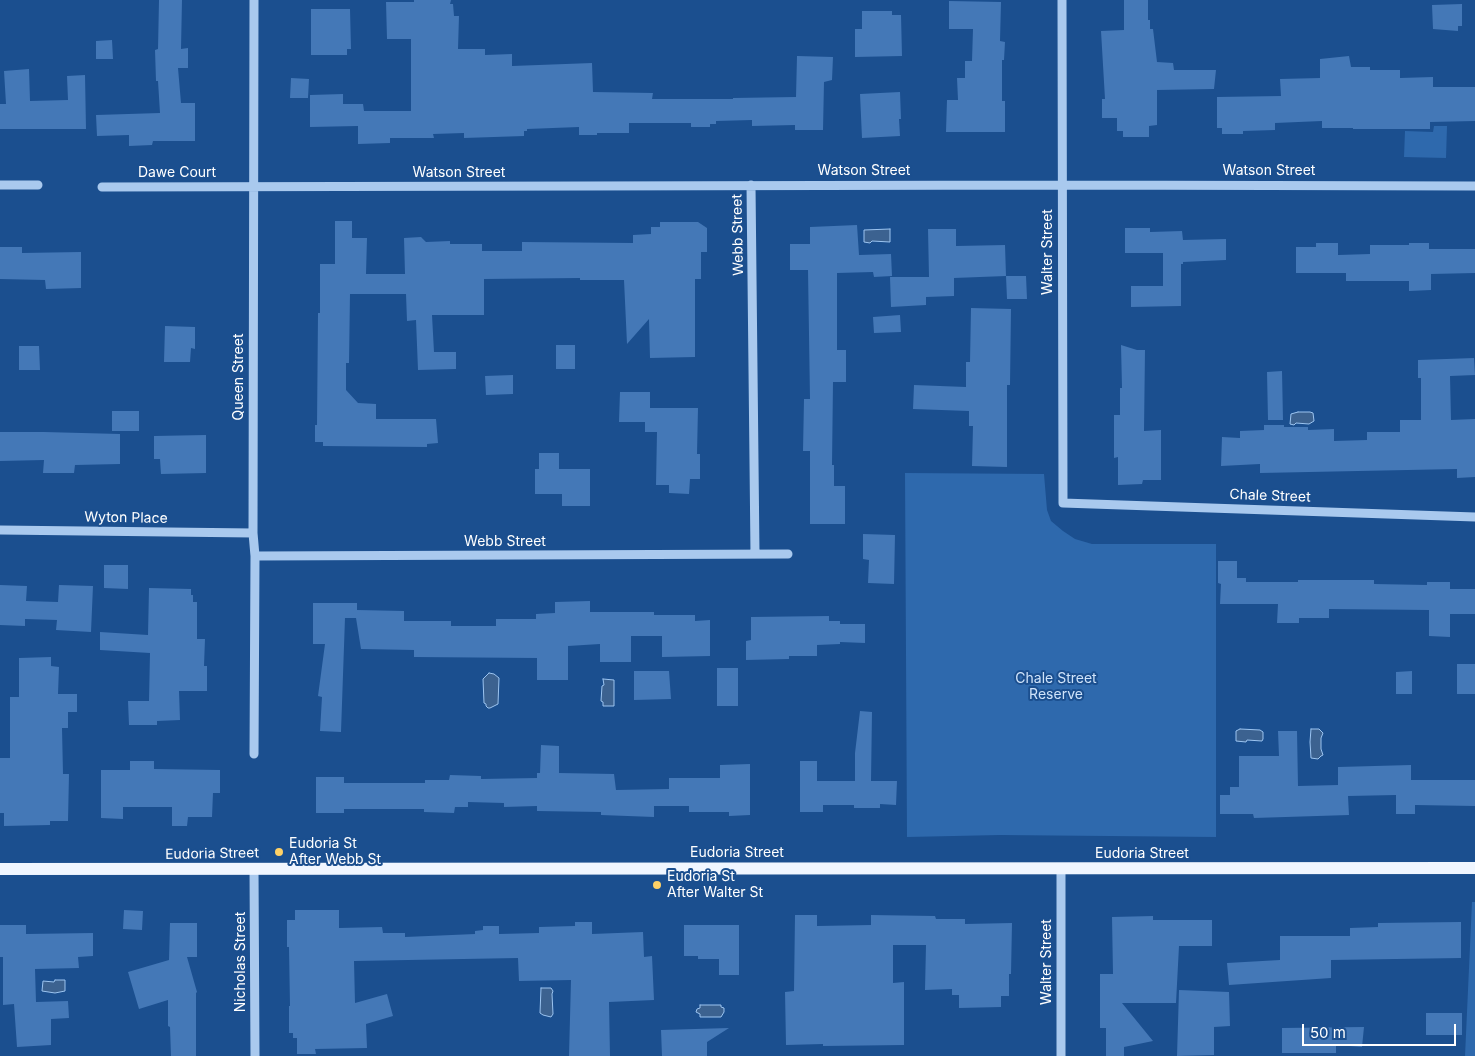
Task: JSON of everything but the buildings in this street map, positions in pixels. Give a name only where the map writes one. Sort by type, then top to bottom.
[{"type":"main road","name":"Eudoria Street","points":[[0,869],[1475,868]]},
{"type":"street","name":"Queen Street","points":[[254,0],[254,754]]},
{"type":"street","name":"Walter Street","points":[[1062,0],[1063,503]]},
{"type":"street","points":[[0,185],[38,185]]},
{"type":"street","name":"Webb Street","points":[[751,186],[755,554]]},
{"type":"street","name":"Watson Street","points":[[253,187],[1475,186]]},
{"type":"street","name":"Dawe Court","points":[[102,187],[253,187]]},
{"type":"street","name":"Chale Street","points":[[1063,503],[1475,516]]},
{"type":"street","name":"Wyton Place","points":[[0,530],[253,532]]},
{"type":"street","name":"Webb Street","points":[[255,556],[788,554]]},
{"type":"street","name":"Nicholas Street","points":[[254,868],[255,1056]]},
{"type":"street","name":"Walter Street","points":[[1061,869],[1061,1056]]},
{"type":"green space","points":[[1434,126],[1447,126],[1446,158],[1404,157],[1405,131],[1433,132]]},
{"type":"green space","name":"Chale Street Reserve","points":[[905,473],[1044,474],[1047,510],[1051,521],[1075,539],[1092,544],[1216,544],[1216,837],[1000,835],[907,837]]},
{"type":"green space","points":[[1472,902],[1475,902],[1475,1056],[1465,1056]]},
{"type":"shaded area","points":[[890,229],[890,242],[864,242],[864,230]]},
{"type":"shaded area","points":[[1298,412],[1313,413],[1314,421],[1309,424],[1290,424],[1291,414]]},
{"type":"shaded area","points":[[489,673],[499,678],[498,704],[488,708],[484,703],[483,679]]},
{"type":"shaded area","points":[[603,679],[614,680],[614,706],[603,706],[601,701],[602,686],[604,685]]},
{"type":"shaded area","points":[[1240,729],[1260,730],[1263,732],[1263,739],[1262,741],[1236,741],[1236,731]]},
{"type":"shaded area","points":[[1311,729],[1319,729],[1323,733],[1321,749],[1323,755],[1318,759],[1311,758]]},
{"type":"shaded area","points":[[55,980],[65,980],[65,991],[55,993],[42,991],[43,981],[54,982]]},
{"type":"shaded area","points":[[541,988],[551,988],[553,991],[553,1014],[551,1017],[540,1013]]},
{"type":"shaded area","points":[[700,1005],[721,1005],[724,1008],[724,1012],[721,1017],[700,1017],[700,1014],[696,1012]]},
{"type":"place","name":"Eudoria St After Webb St","points":[[279,852]]},
{"type":"place","name":"Eudoria St After Walter St","points":[[657,885]]}]
